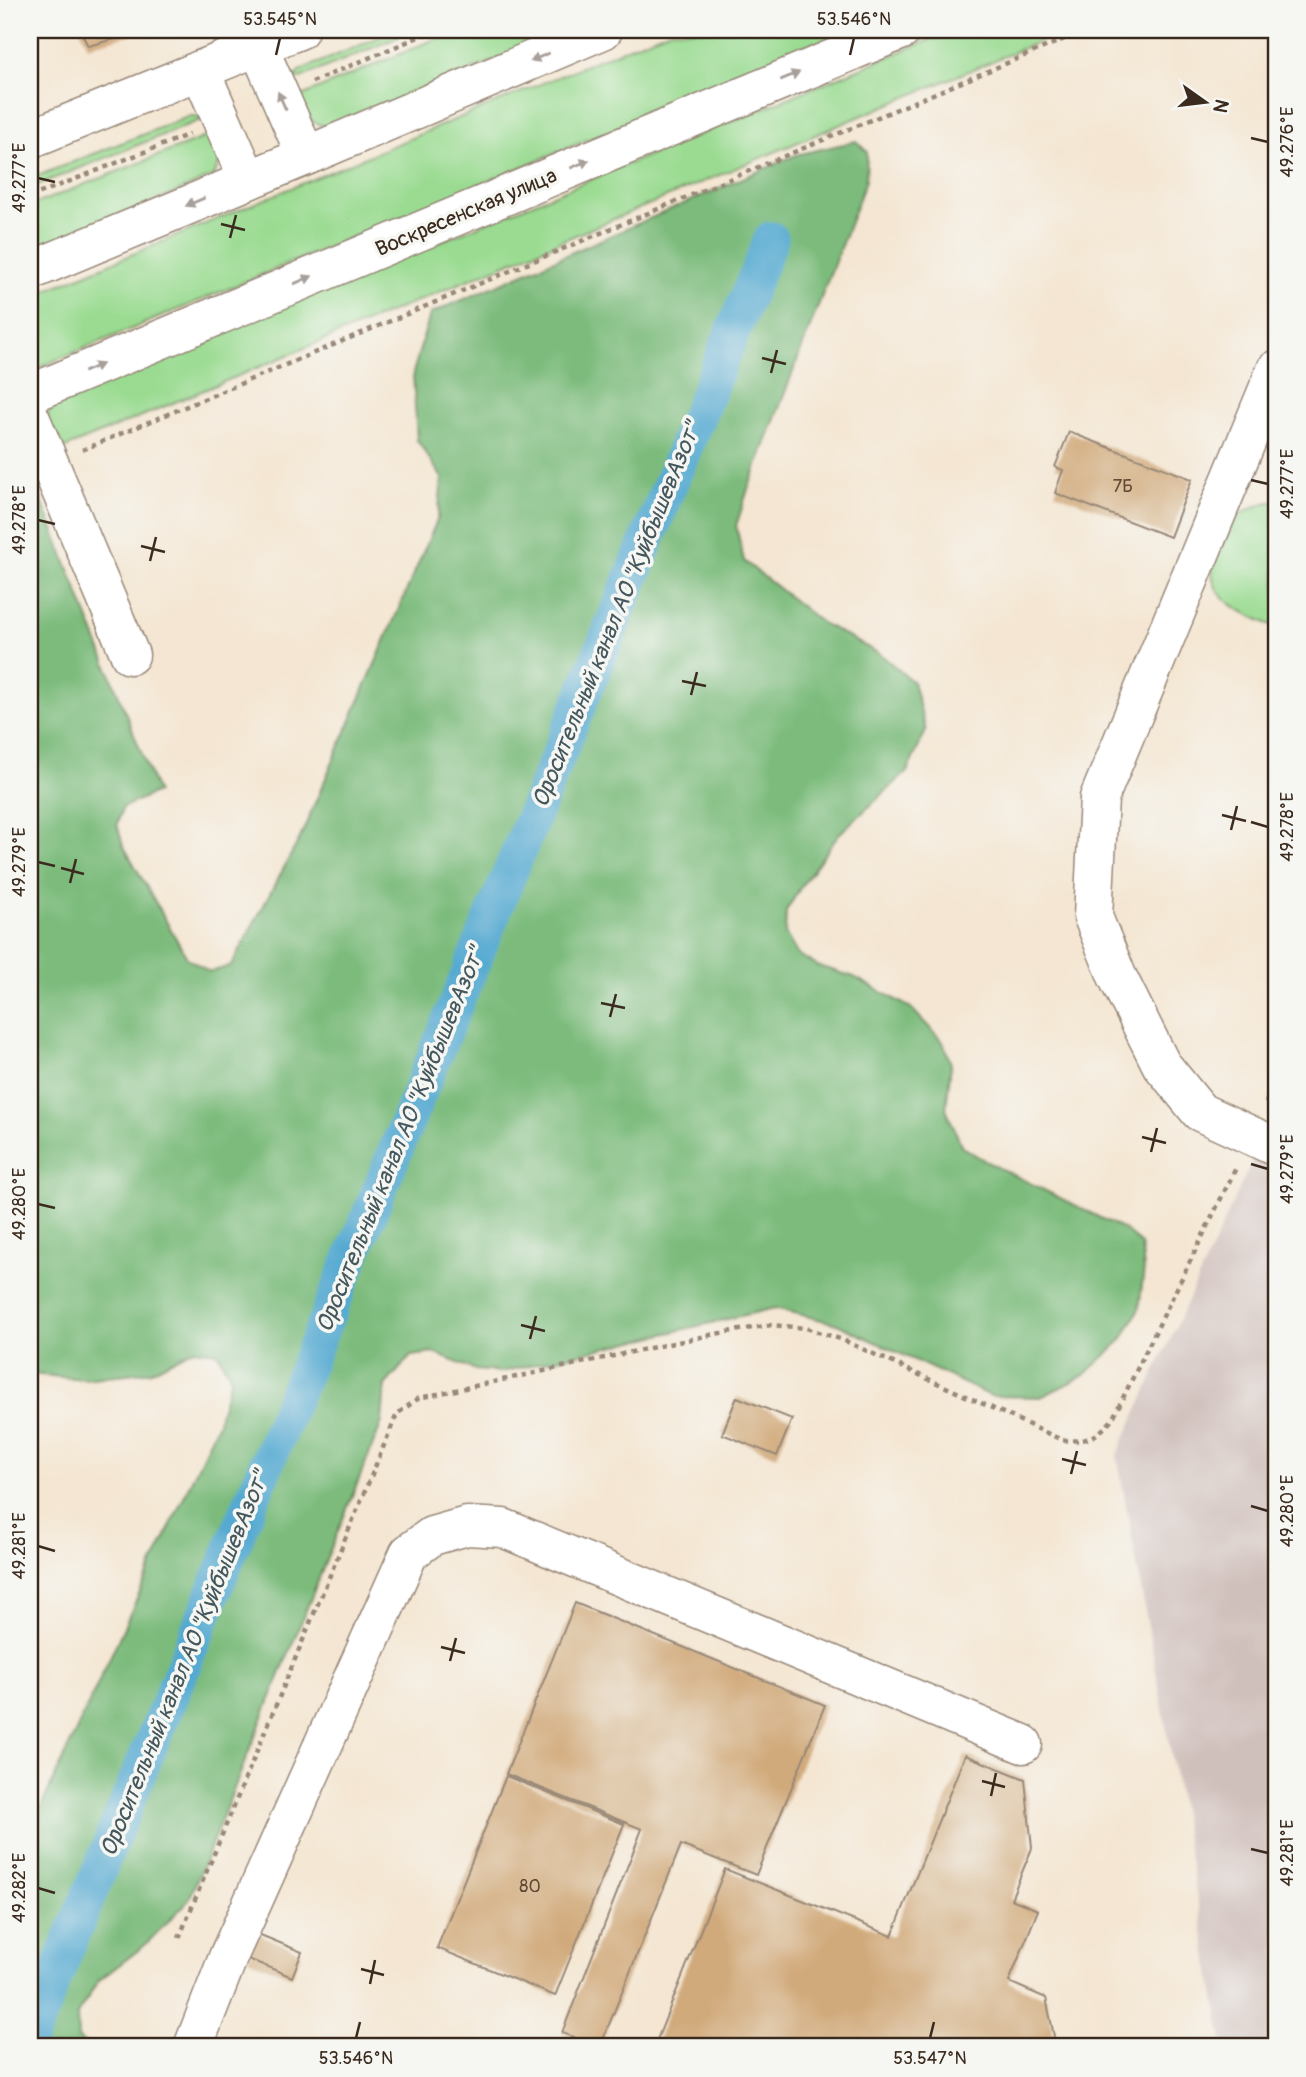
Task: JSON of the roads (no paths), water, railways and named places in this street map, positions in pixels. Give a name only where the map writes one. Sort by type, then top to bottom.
[{"type":"main road","points":[[30,139],[299,30]]},
{"type":"main road","points":[[30,271],[603,30]]},
{"type":"main road","name":"Воскресенская улица","points":[[30,394],[902,30]]},
{"type":"main road","points":[[258,46],[306,156]]},
{"type":"main road","points":[[200,71],[248,180]]},
{"type":"main road","points":[[1264,1142],[1200,1112],[1161,1064],[1117,976],[1093,917],[1099,799],[1276,370]]},
{"type":"main road","points":[[30,417],[130,655]]},
{"type":"main road","points":[[193,2047],[229,1955],[409,1553],[432,1536],[467,1526],[503,1528],[1023,1744]]},
{"type":"waterway","name":"Оросительный канал АО \"КуйбышевАзот\"","points":[[30,2038],[771,239]]}]
